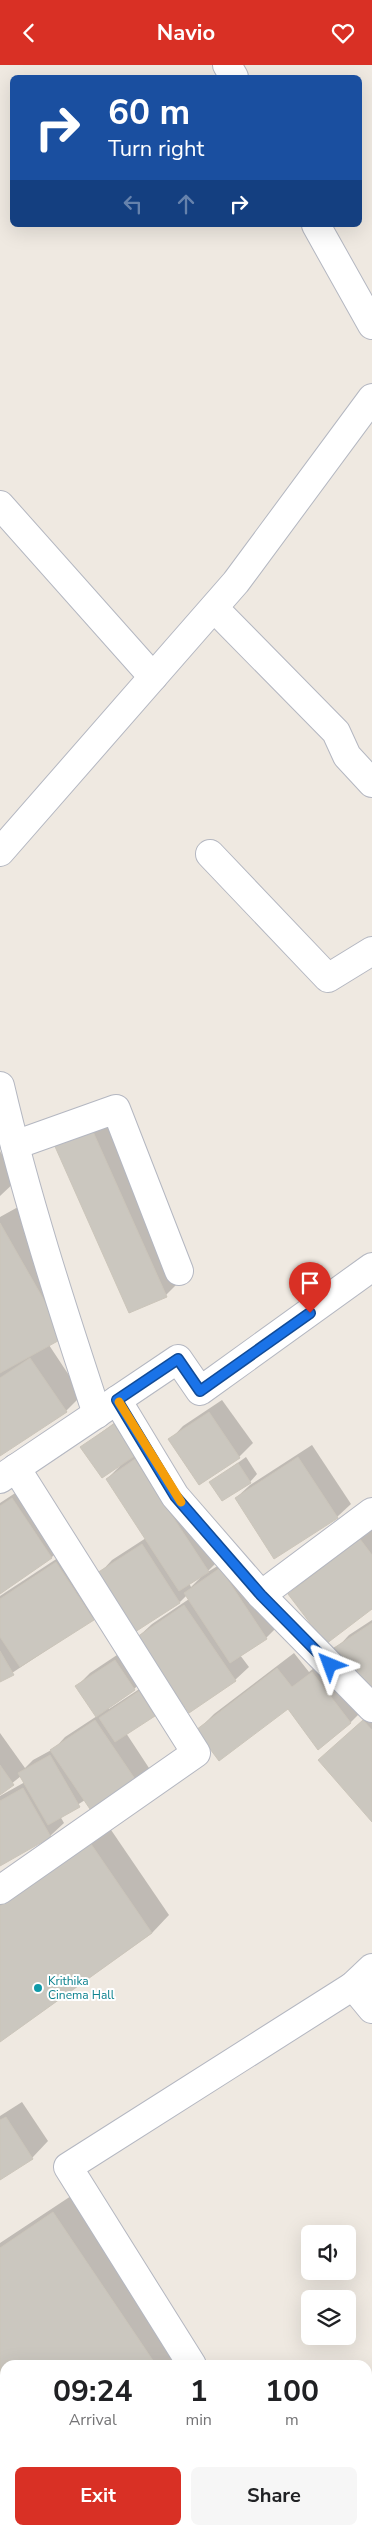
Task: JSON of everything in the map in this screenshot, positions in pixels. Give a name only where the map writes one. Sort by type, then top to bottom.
[{"type":"street","points":[[317,227],[372,325]]},
{"type":"street","points":[[0,852],[236,582],[372,398]]},
{"type":"street","points":[[0,505],[153,677]]},
{"type":"street","points":[[214,608],[336,732],[347,756],[372,783]]},
{"type":"street","points":[[210,854],[328,979],[372,951]]},
{"type":"street","points":[[0,1086],[15,1145],[64,1313],[107,1407],[175,1496],[261,1595],[372,1708]]},
{"type":"street","points":[[15,1145],[116,1109],[179,1271]]},
{"type":"street","points":[[0,1890],[196,1753],[8,1474],[178,1359],[200,1391],[372,1267]]},
{"type":"street","points":[[261,1595],[372,1512]]},
{"type":"street","points":[[189,2360],[68,2167],[362,1977],[372,2009]]},
{"type":"building","points":[[90,1125],[167,1297],[129,1313],[53,1142]]},
{"type":"building","points":[[0,1223],[65,1337],[0,1373]]},
{"type":"building","points":[[30,1358],[67,1412],[0,1456],[0,1378]]},
{"type":"building","points":[[209,1412],[240,1458],[199,1485],[168,1439]]},
{"type":"building","points":[[114,1424],[136,1455],[102,1478],[80,1447]]},
{"type":"building","points":[[298,1457],[338,1518],[274,1559],[235,1498]]},
{"type":"building","points":[[135,1459],[209,1572],[179,1591],[106,1479]]},
{"type":"building","points":[[238,1463],[251,1483],[222,1501],[209,1482]]},
{"type":"building","points":[[12,1498],[52,1558],[0,1594],[0,1506]]},
{"type":"building","points":[[360,1539],[372,1555],[372,1609],[326,1644],[288,1594]]},
{"type":"building","points":[[142,1544],[180,1603],[135,1632],[97,1573]]},
{"type":"building","points":[[56,1562],[94,1620],[20,1667],[0,1637],[0,1599]]},
{"type":"building","points":[[220,1568],[267,1639],[230,1663],[184,1593]]},
{"type":"building","points":[[184,1605],[236,1681],[189,1713],[137,1637]]},
{"type":"building","points":[[372,1623],[372,1705],[334,1648]]},
{"type":"building","points":[[0,1651],[14,1675],[0,1682]]},
{"type":"building","points":[[115,1660],[135,1690],[96,1717],[75,1686]]},
{"type":"building","points":[[277,1668],[292,1687],[312,1672],[351,1723],[318,1750],[288,1709],[219,1761],[196,1730]]},
{"type":"building","points":[[139,1691],[155,1716],[115,1742],[99,1718]]},
{"type":"building","points":[[95,1720],[137,1782],[92,1812],[50,1750]]},
{"type":"building","points":[[363,1720],[372,1730],[372,1822],[318,1760]]},
{"type":"building","points":[[50,1755],[80,1807],[48,1825],[18,1773]]},
{"type":"building","points":[[0,1765],[14,1785],[0,1795]]},
{"type":"building","points":[[23,1788],[51,1837],[0,1866],[0,1801]]},
{"type":"building","name":"Krithika Cinema Hall","points":[[89,1841],[152,1933],[0,2042],[0,1906]]},
{"type":"building","points":[[6,2117],[33,2159],[0,2180],[0,2120]]},
{"type":"building","points":[[53,2212],[153,2360],[0,2360],[0,2248]]},
{"type":"slow traffic","points":[[119,1402],[175,1496],[181,1502]]},
{"type":"place","name":"Krithika Cinema Hall","points":[[38,1988]]},
{"type":"route","points":[[310,1313],[200,1391],[178,1359],[117,1400],[175,1496],[261,1595],[330,1665]]}]
